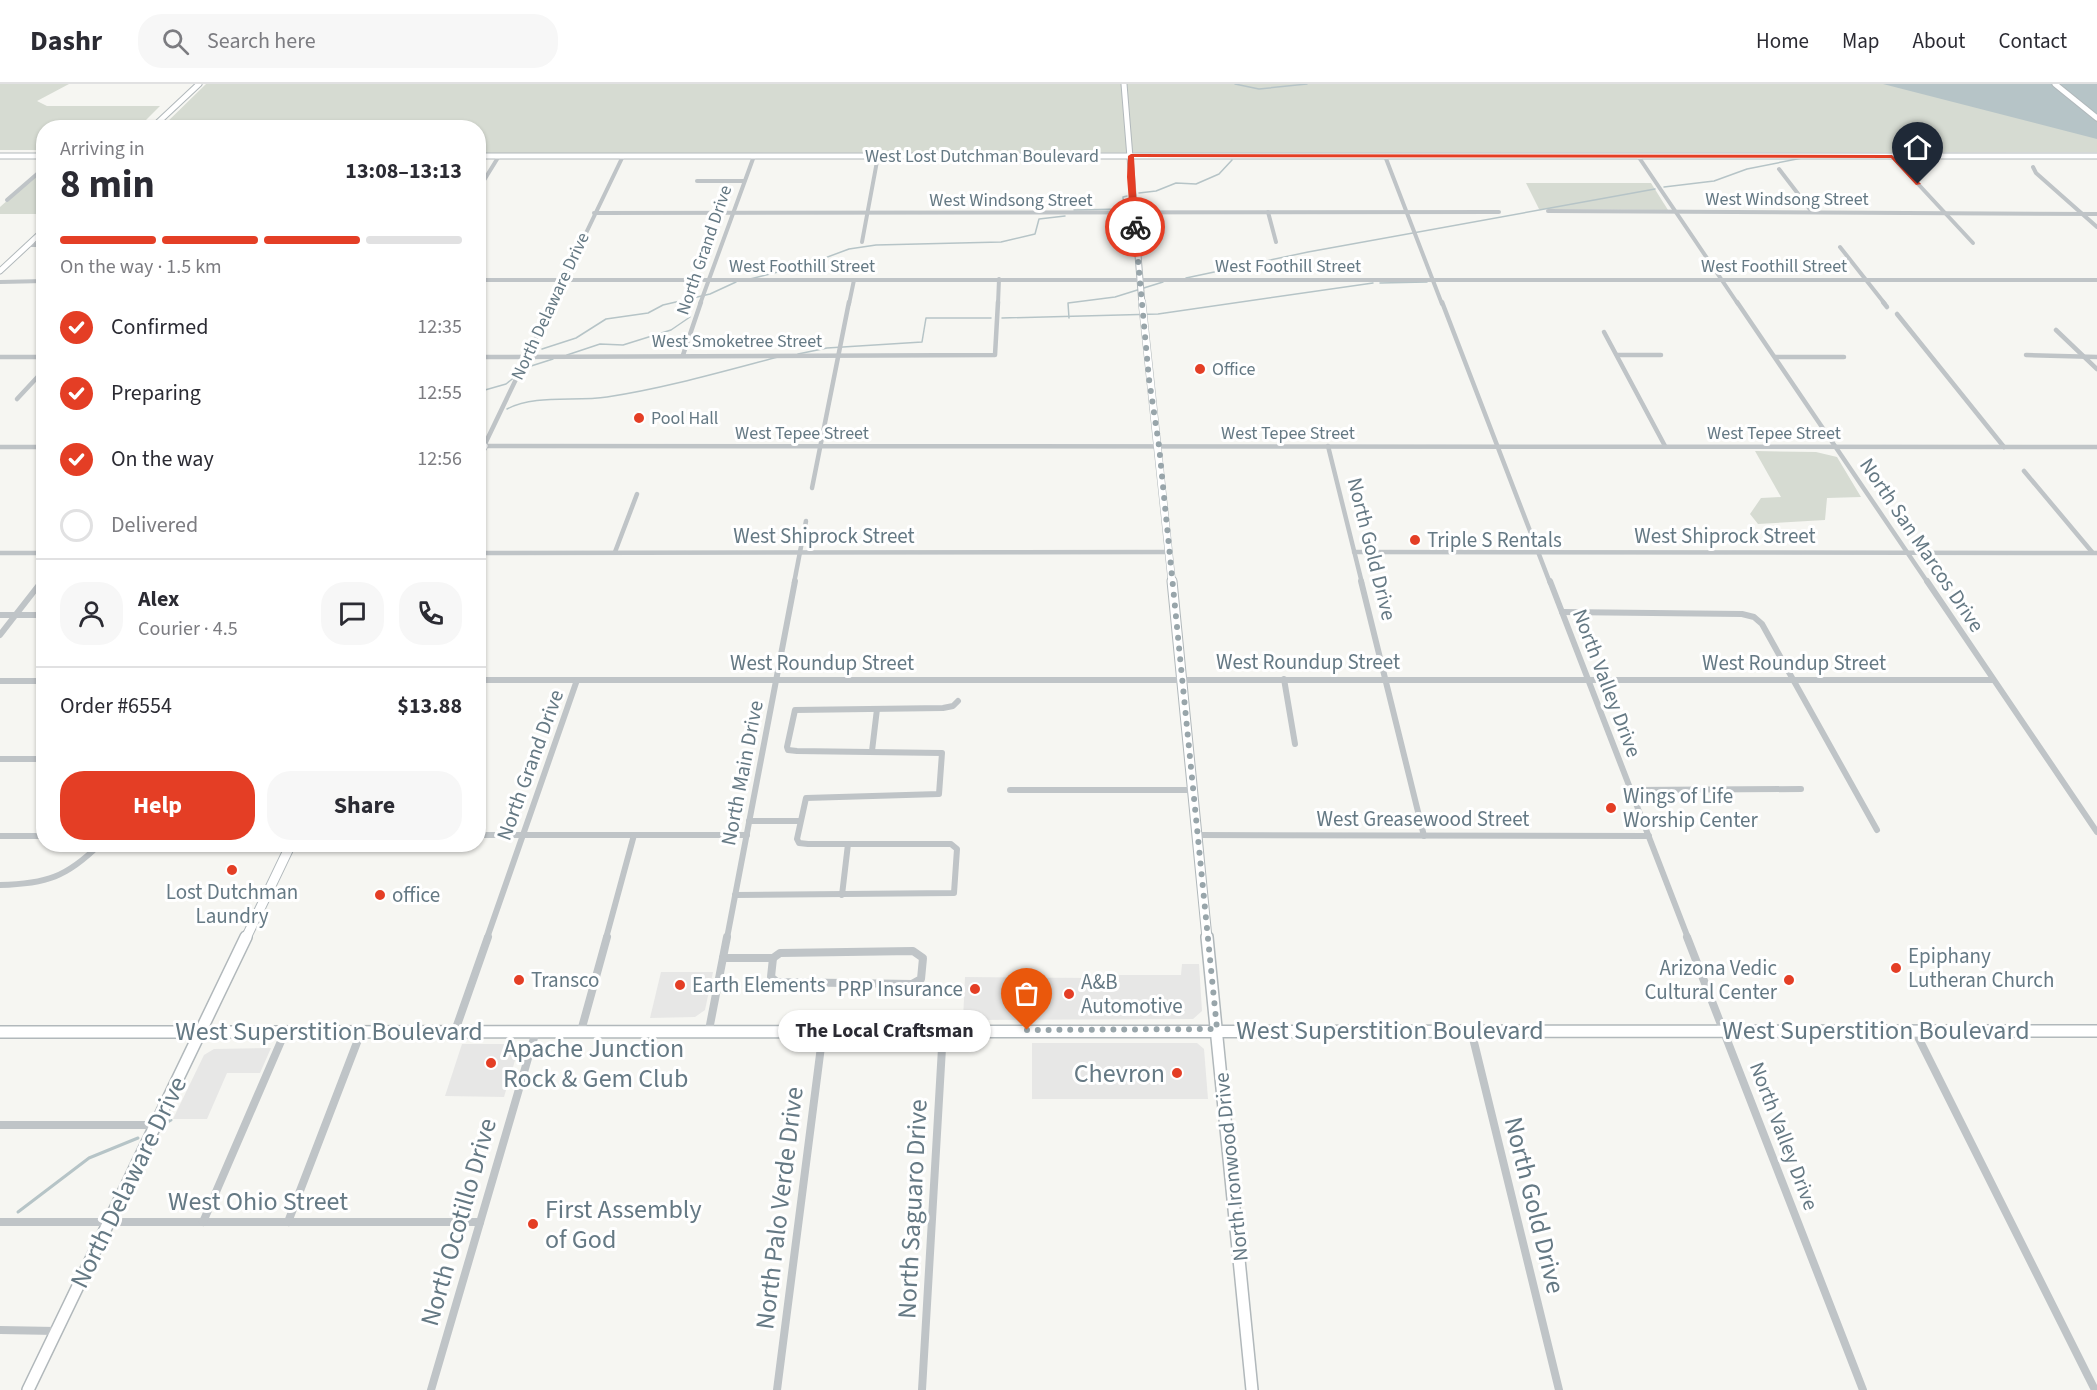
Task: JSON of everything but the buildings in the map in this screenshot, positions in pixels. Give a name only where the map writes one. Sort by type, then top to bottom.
[{"type":"street","points":[[161,120],[199,84]]},
{"type":"street","name":"North Ironwood Drive","points":[[1125,84],[1139,279],[1149,379],[1159,446],[1252,1390]]},
{"type":"street","points":[[2055,84],[2097,118]]},
{"type":"street","points":[[0,156],[36,156]]},
{"type":"street","name":"West Lost Dutchman Boulevard","points":[[486,156],[2097,156]]},
{"type":"street","points":[[486,177],[499,156]]},
{"type":"street","name":"North Delaware Drive","points":[[486,437],[623,156]]},
{"type":"street","name":"North Grand Drive","points":[[683,355],[731,213],[754,156]]},
{"type":"street","points":[[862,242],[878,156]]},
{"type":"street","name":"North Valley Drive","points":[[1385,156],[1630,790],[1726,1030],[1863,1390]]},
{"type":"street","name":"North San Marcos Drive","points":[[1638,156],[2097,832]]},
{"type":"street","points":[[1892,156],[1973,243]]},
{"type":"street","points":[[2033,167],[2036,173],[2097,226]]},
{"type":"street","points":[[1779,169],[1812,212]]},
{"type":"street","points":[[6,200],[36,175]]},
{"type":"street","points":[[697,181],[744,181]]},
{"type":"street","name":"West Windsong Street","points":[[1548,211],[2097,214]]},
{"type":"street","points":[[1268,212],[1276,242]]},
{"type":"street","name":"West Windsong Street","points":[[594,213],[1499,212]]},
{"type":"street","points":[[0,271],[36,237]]},
{"type":"street","points":[[27,245],[36,245]]},
{"type":"street","points":[[1840,248],[1887,307]]},
{"type":"street","name":"West Smoketree Street","points":[[486,357],[995,355],[999,279]]},
{"type":"street","name":"West Foothill Street","points":[[486,280],[2097,280]]},
{"type":"street","points":[[812,488],[854,280]]},
{"type":"street","points":[[0,282],[36,282]]},
{"type":"street","points":[[1897,314],[2004,447]]},
{"type":"street","points":[[2056,330],[2097,369]]},
{"type":"street","points":[[1604,332],[1665,446]]},
{"type":"street","points":[[1617,355],[1661,355]]},
{"type":"street","points":[[2026,355],[2097,357]]},
{"type":"street","points":[[0,357],[36,357]]},
{"type":"street","points":[[1775,357],[1844,357]]},
{"type":"street","points":[[17,399],[36,379]]},
{"type":"street","name":"North Gold Drive","points":[[1328,446],[1424,836]]},
{"type":"street","points":[[0,447],[36,447]]},
{"type":"street","name":"West Tepee Street","points":[[486,447],[2097,447]]},
{"type":"street","points":[[2024,471],[2094,553]]},
{"type":"street","points":[[615,552],[637,494]]},
{"type":"street","name":"North Main Drive","points":[[709,1030],[806,521]]},
{"type":"street","name":"West Shiprock Street","points":[[486,553],[1169,552]]},
{"type":"street","name":"West Shiprock Street","points":[[1354,552],[2094,553]]},
{"type":"street","points":[[0,553],[36,553]]},
{"type":"street","points":[[0,635],[36,589]]},
{"type":"street","points":[[1562,612],[1742,614],[1754,617],[1762,624],[1791,680],[1836,754],[1877,830]]},
{"type":"street","points":[[0,615],[36,615]]},
{"type":"street","points":[[1284,679],[1295,744]]},
{"type":"street","name":"West Roundup Street","points":[[486,680],[1993,680]]},
{"type":"street","name":"North Grand Drive","points":[[455,1031],[577,680]]},
{"type":"street","points":[[0,681],[36,681]]},
{"type":"street","points":[[735,895],[954,892],[956,846],[799,843],[800,820],[806,798],[939,794],[942,753],[788,750],[795,710],[943,708],[953,706],[958,701]]},
{"type":"street","points":[[872,751],[877,709]]},
{"type":"street","points":[[0,759],[36,759]]},
{"type":"street","points":[[1630,790],[1801,789]]},
{"type":"street","points":[[1010,790],[1193,790]]},
{"type":"street","points":[[749,820],[800,820]]},
{"type":"street","name":"West Greasewood Street","points":[[1197,834],[1648,836]]},
{"type":"street","points":[[486,835],[747,835]]},
{"type":"street","points":[[581,1031],[634,835]]},
{"type":"street","points":[[0,836],[36,836]]},
{"type":"street","points":[[842,895],[848,844]]},
{"type":"street","points":[[0,885],[48,883],[80,865],[92,852]]},
{"type":"street","name":"North Delaware Drive","points":[[28,1390],[287,852]]},
{"type":"street","points":[[723,958],[774,958],[780,953],[787,952],[913,951],[923,958],[921,979],[918,983],[902,984],[777,982],[771,977],[774,958]]},
{"type":"street","name":"West Superstition Boulevard","points":[[0,1032],[1217,1029],[2097,1031]]},
{"type":"street","name":"North Ocotillo Drive","points":[[431,1390],[536,1030]]},
{"type":"street","name":"North Palo Verde Drive","points":[[777,1390],[823,1030]]},
{"type":"street","name":"North Saguaro Drive","points":[[922,1390],[943,1030]]},
{"type":"street","name":"North Gold Drive","points":[[1471,1030],[1559,1390]]},
{"type":"street","points":[[288,1222],[361,1031]]},
{"type":"street","points":[[1915,1031],[2095,1390]]},
{"type":"street","points":[[203,1222],[285,1032]]},
{"type":"street","points":[[0,1125],[156,1125]]},
{"type":"street","name":"West Ohio Street","points":[[0,1222],[480,1222]]},
{"type":"street","points":[[0,1330],[57,1331]]},
{"type":"shaded area","points":[[0,84],[69,84],[37,101],[47,106],[160,106],[146,120],[36,120],[36,150],[0,150]]},
{"type":"shaded area","points":[[206,84],[2047,84],[2097,124],[2097,152],[486,153],[486,120],[169,120]]},
{"type":"shaded area","points":[[1883,84],[2097,84],[2097,139]]},
{"type":"shaded area","points":[[36,175],[36,214],[0,214],[0,207]]},
{"type":"shaded area","points":[[1526,183],[1651,183],[1668,210],[1539,209]]},
{"type":"shaded area","points":[[1755,451],[1816,452],[1837,457],[1861,497],[1827,498],[1825,520],[1758,524],[1750,514],[1761,498],[1781,497]]},
{"type":"shaded area","points":[[1182,964],[1199,964],[1202,1011],[1193,1019],[963,1020],[965,977],[1098,978],[1098,987],[1109,987],[1109,975],[1181,975]]},
{"type":"shaded area","points":[[661,972],[713,972],[705,1010],[695,1017],[650,1018]]},
{"type":"shaded area","points":[[1032,1043],[1197,1043],[1204,1049],[1208,1099],[1032,1099]]},
{"type":"shaded area","points":[[462,1044],[517,1044],[519,1047],[504,1097],[445,1096]]},
{"type":"shaded area","points":[[271,1048],[260,1073],[227,1073],[207,1119],[173,1119],[204,1055],[214,1049]]},
{"type":"waterway","points":[[1235,84],[1259,89],[1307,84]]},
{"type":"waterway","points":[[1664,187],[1714,181],[1747,169],[1802,158]]},
{"type":"waterway","points":[[1139,193],[1156,191],[1176,183],[1196,184],[1219,174],[1232,160]]},
{"type":"waterway","points":[[1186,278],[1308,252],[1655,189]]},
{"type":"waterway","points":[[1074,210],[1121,209],[1124,208],[1123,197],[1127,196]]},
{"type":"waterway","points":[[750,279],[806,265],[849,249],[876,245],[1001,242],[1035,234],[1039,219],[1065,216]]},
{"type":"waterway","points":[[542,349],[576,338],[606,319],[648,313],[663,305],[710,294],[736,282]]},
{"type":"waterway","points":[[1069,316],[1068,303],[1115,297],[1163,282]]},
{"type":"waterway","points":[[1380,283],[1427,282]]},
{"type":"waterway","points":[[1069,316],[1158,314],[1373,283]]},
{"type":"waterway","points":[[1002,318],[1069,316]]},
{"type":"waterway","points":[[567,355],[600,344],[623,345],[671,330],[690,317]]},
{"type":"waterway","points":[[798,354],[827,348],[922,342],[926,318],[991,318]]},
{"type":"waterway","points":[[507,409],[518,404],[543,400],[595,398],[629,393],[778,357]]},
{"type":"waterway","points":[[520,373],[528,367],[553,359]]},
{"type":"waterway","points":[[486,390],[506,384],[516,376]]},
{"type":"waterway","points":[[161,1126],[171,1120]]},
{"type":"waterway","points":[[18,1212],[89,1158],[138,1138]]},
{"type":"way so far","points":[[1027,1030],[1217,1029],[1135,227]]},
{"type":"place","name":"Office","points":[[1200,369]]},
{"type":"place","name":"Pool Hall","points":[[639,418]]},
{"type":"place","name":"Triple S Rentals","points":[[1415,540]]},
{"type":"place","name":"Wings of Life Worship Center","points":[[1611,808]]},
{"type":"place","name":"Lost Dutchman Laundry","points":[[232,870]]},
{"type":"place","name":"office","points":[[380,895]]},
{"type":"place","name":"Epiphany Lutheran Church","points":[[1896,968]]},
{"type":"place","name":"Transco","points":[[519,980]]},
{"type":"place","name":"Arizona Vedic Cultural Center","points":[[1789,980]]},
{"type":"place","name":"Earth Elements","points":[[680,985]]},
{"type":"place","name":"PRP Insurance","points":[[975,989]]},
{"type":"place","name":"A&B Automotive","points":[[1069,994]]},
{"type":"place","name":"The Local Craftsman","points":[[1027,1030]]},
{"type":"place","name":"Apache Junction Rock & Gem Club","points":[[491,1063]]},
{"type":"place","name":"Chevron","points":[[1177,1073]]},
{"type":"place","name":"First Assembly of God","points":[[533,1224]]},
{"type":"route","points":[[1135,227],[1130,177],[1131,156],[1892,156],[1918,184]]}]
